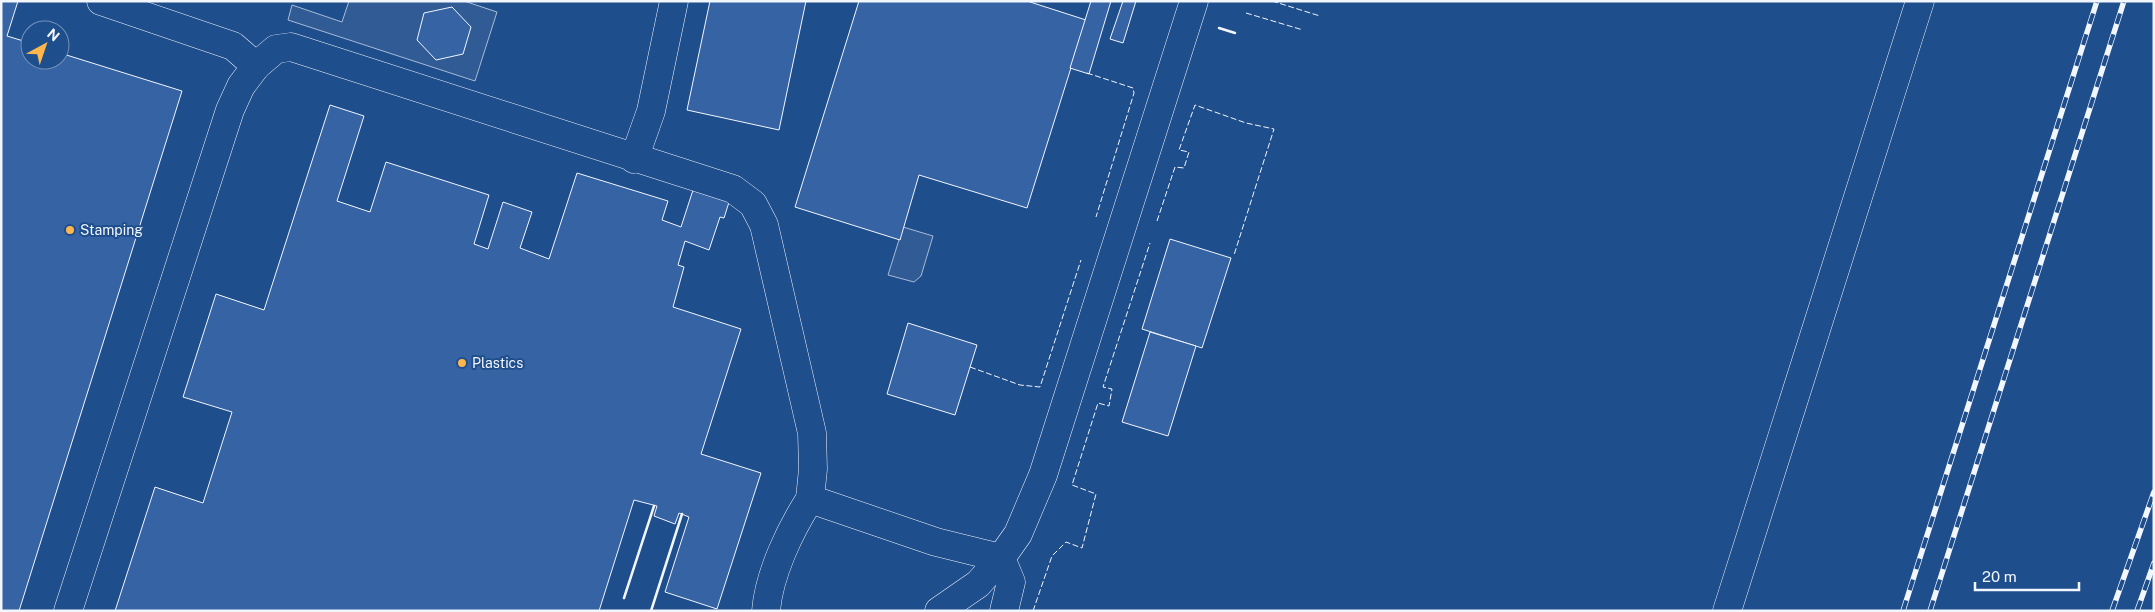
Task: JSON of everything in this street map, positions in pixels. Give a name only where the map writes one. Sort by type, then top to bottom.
[{"type":"lane","points":[[101,1],[233,46],[256,66]]},
{"type":"lane","points":[[634,159],[651,111],[674,1]]},
{"type":"lane","points":[[939,611],[978,584],[1001,558],[1018,534],[1043,474],[1194,1]]},
{"type":"lane","points":[[1727,611],[1920,1]]},
{"type":"lane","points":[[68,611],[230,110],[241,86],[256,66],[276,49],[291,47],[634,159],[733,189],[753,204],[764,225],[812,433],[813,469],[810,499],[792,527],[767,597],[766,611]]},
{"type":"lane","points":[[810,499],[936,542],[1001,558]]},
{"type":"lane","points":[[1001,558],[1011,582],[1004,611]]},
{"type":"shaded area","points":[[349,1],[464,1],[497,12],[475,81],[288,20],[292,5],[342,22]]},
{"type":"shaded area","points":[[903,227],[933,236],[921,276],[914,282],[888,275]]},
{"type":"building","name":"Stamping","points":[[1,1],[18,1],[7,36],[20,40],[20,70],[70,70],[70,56],[182,91],[19,611],[1,611]]},
{"type":"building","points":[[710,1],[806,1],[779,130],[687,110]]},
{"type":"building","points":[[859,1],[1027,1],[1086,20],[1027,208],[919,175],[900,240],[795,207]]},
{"type":"building","points":[[1091,1],[1111,1],[1089,74],[1070,68]]},
{"type":"building","points":[[1123,1],[1136,1],[1123,43],[1110,39]]},
{"type":"building","points":[[452,7],[471,27],[463,54],[436,60],[417,40],[424,13]]},
{"type":"building","name":"Plastics","points":[[330,105],[364,116],[337,201],[370,212],[386,162],[489,195],[474,244],[488,249],[503,202],[532,212],[520,248],[549,259],[577,173],[668,201],[662,220],[681,227],[693,190],[730,199],[724,218],[720,217],[709,250],[685,241],[678,265],[684,267],[673,307],[741,329],[701,454],[761,473],[717,609],[665,592],[689,517],[679,513],[675,524],[654,516],[657,506],[634,500],[599,611],[115,611],[155,487],[203,503],[232,412],[183,397],[216,294],[264,310]]},
{"type":"building","points":[[1170,239],[1231,258],[1202,348],[1142,329]]},
{"type":"building","points":[[908,323],[977,345],[955,415],[887,394]]},
{"type":"building","points":[[1150,332],[1196,346],[1168,436],[1122,422]]},
{"type":"railway","points":[[1903,611],[2097,1]]},
{"type":"railway","points":[[1930,611],[2124,1]]},
{"type":"railway","points":[[2112,611],[2154,492]]},
{"type":"railway","points":[[2137,611],[2154,563]]},
{"type":"fence","points":[[1272,1],[1320,16]]},
{"type":"fence","points":[[1246,13],[1303,30]]},
{"type":"fence","points":[[1087,73],[1133,88],[1134,93],[1096,217]]},
{"type":"fence","points":[[1157,221],[1175,167],[1184,168],[1189,152],[1179,150],[1195,105],[1246,123],[1274,129],[1234,255]]},
{"type":"fence","points":[[1033,611],[1052,556],[1066,542],[1082,548],[1096,494],[1072,485],[1098,403],[1109,406],[1112,389],[1103,387],[1150,243]]},
{"type":"fence","points":[[970,367],[1020,385],[1040,387],[1081,260]]},
{"type":"wall","points":[[1219,28],[1235,33]]},
{"type":"wall","points":[[624,598],[654,506]]},
{"type":"wall","points":[[651,611],[682,514]]},
{"type":"place","name":"Stamping","points":[[70,230]]},
{"type":"place","name":"Plastics","points":[[462,363]]}]
